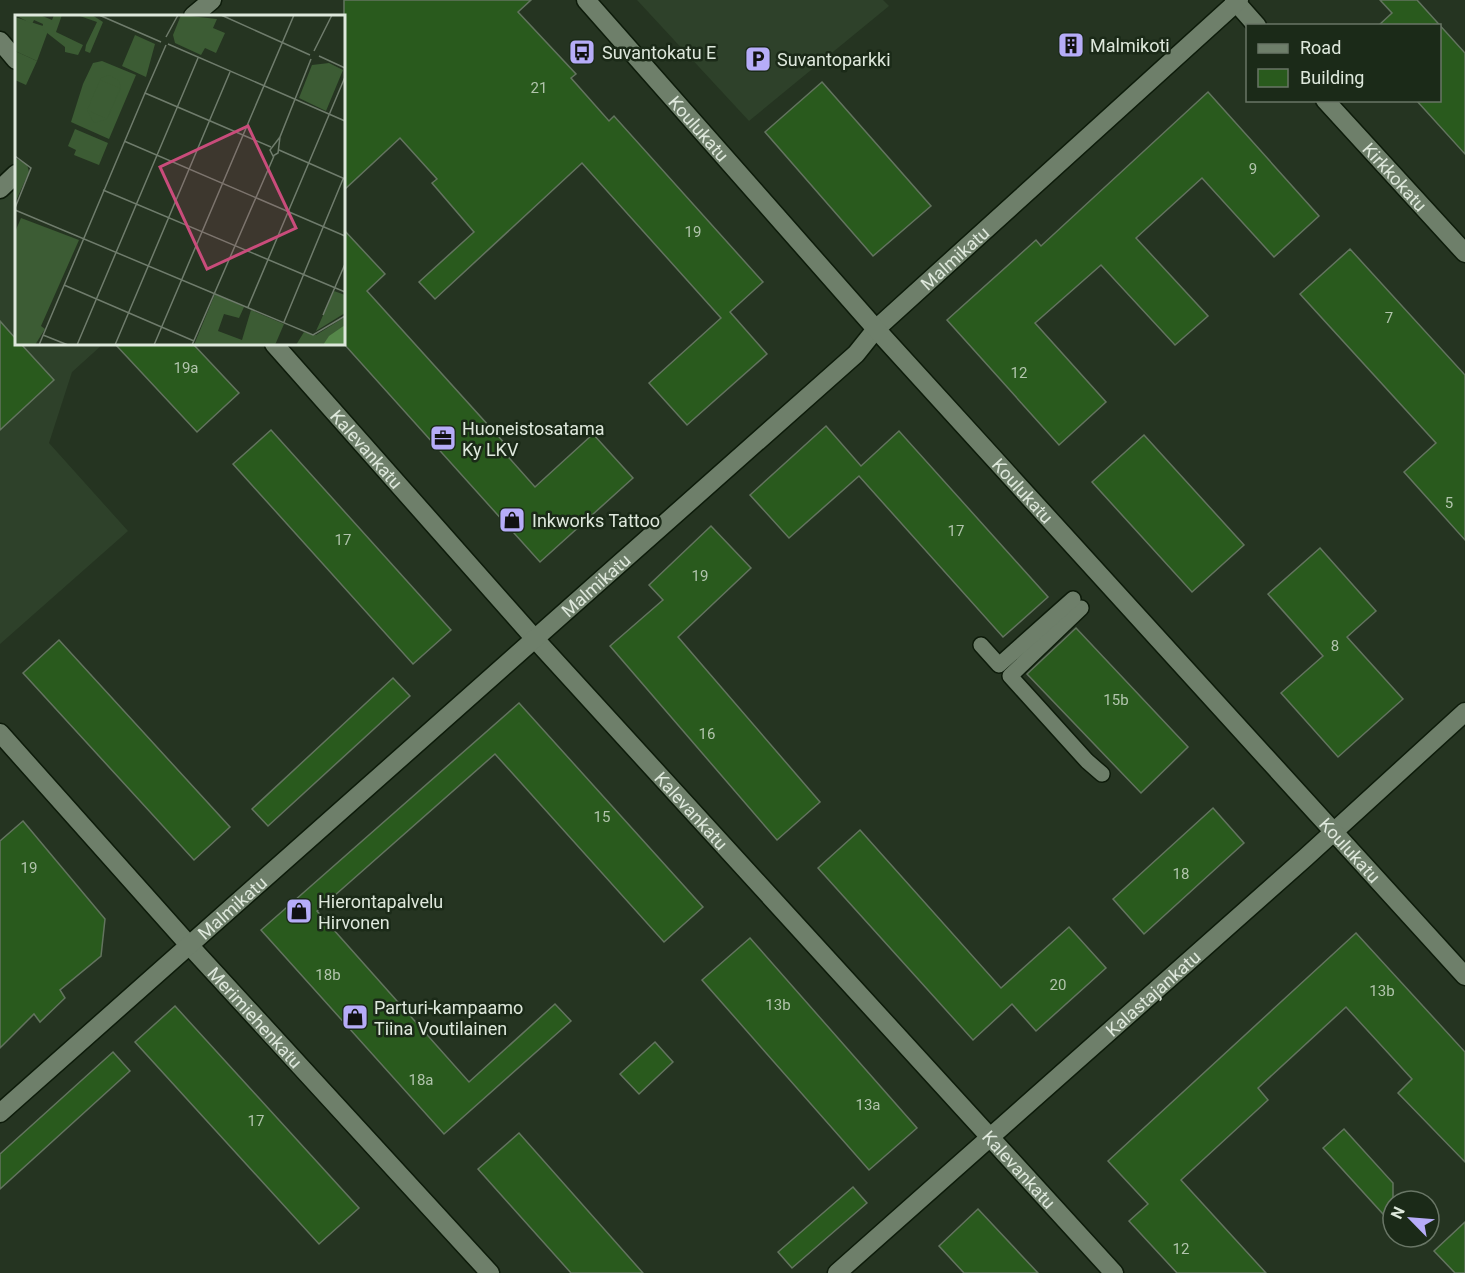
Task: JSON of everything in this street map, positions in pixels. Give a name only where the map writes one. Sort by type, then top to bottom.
[{"type":"street","points":[[194,15],[212,0]]},
{"type":"street","name":"Koulukatu","points":[[586,0],[876,329],[1465,975]]},
{"type":"street","points":[[1236,1],[1255,24]]},
{"type":"street","name":"Malmikatu","points":[[0,1113],[856,354],[876,329],[1236,1]]},
{"type":"street","points":[[0,41],[15,59]]},
{"type":"street","name":"Kirkkokatu","points":[[1327,102],[1465,253]]},
{"type":"street","points":[[0,189],[15,175]]},
{"type":"street","name":"Kalevankatu","points":[[275,345],[535,639],[1114,1273]]},
{"type":"street","name":"Kalastajankatu","points":[[837,1273],[1465,712]]},
{"type":"street","name":"Merimiehenkatu","points":[[0,733],[189,945],[490,1273]]},
{"type":"lane","points":[[981,645],[999,665],[1077,603],[1010,676],[1087,761],[1102,774]]},
{"type":"shaded area","name":"Suvantoparkki","points":[[637,0],[883,0],[889,6],[749,121]]},
{"type":"shaded area","points":[[15,185],[15,345],[102,345],[72,372],[49,443],[128,531],[0,644],[0,198]]},
{"type":"building","points":[[344,0],[531,0],[518,12],[576,74],[571,78],[609,121],[614,116],[763,282],[730,312],[767,354],[687,425],[649,383],[721,318],[582,163],[435,299],[419,282],[474,232],[432,183],[437,179],[400,138],[345,189]]},
{"type":"building","points":[[1380,0],[1417,0],[1439,24],[1380,24],[1392,13]]},
{"type":"building","points":[[1441,26],[1465,53],[1465,154],[1418,102],[1441,102]]},
{"type":"building","points":[[822,82],[931,206],[873,256],[765,132]]},
{"type":"building","points":[[1208,92],[1319,216],[1274,257],[1202,178],[1136,238],[1208,316],[1175,345],[1101,265],[1035,323],[1106,402],[1059,445],[947,320],[1036,240],[1041,246]]},
{"type":"building","points":[[345,231],[385,274],[367,291],[507,446],[502,450],[535,487],[593,434],[633,478],[540,562],[345,345]]},
{"type":"building","points":[[1350,249],[1465,375],[1465,540],[1404,472],[1436,443],[1300,294]]},
{"type":"building","points":[[0,321],[15,338],[15,345],[22,345],[54,380],[0,430]]},
{"type":"building","points":[[116,345],[194,345],[239,393],[197,432]]},
{"type":"building","points":[[826,426],[861,466],[899,431],[1048,597],[1003,637],[859,476],[789,538],[750,495]]},
{"type":"building","points":[[271,430],[451,630],[413,664],[233,464]]},
{"type":"building","points":[[1144,435],[1244,545],[1192,592],[1092,482]]},
{"type":"building","points":[[711,526],[751,568],[678,637],[820,802],[777,840],[610,646],[663,600],[649,585]]},
{"type":"building","points":[[1320,548],[1376,611],[1347,637],[1403,699],[1338,757],[1281,693],[1323,656],[1268,594]]},
{"type":"building","points":[[1076,628],[1188,747],[1141,793],[1027,674]]},
{"type":"building","points":[[59,640],[230,827],[194,860],[23,673]]},
{"type":"building","points":[[393,678],[410,696],[268,826],[252,809]]},
{"type":"building","points":[[519,703],[703,907],[664,942],[495,754],[317,911],[469,1082],[555,1004],[571,1021],[444,1134],[261,930]]},
{"type":"building","points":[[1213,808],[1244,843],[1144,934],[1113,899]]},
{"type":"building","points":[[23,821],[105,919],[101,956],[60,990],[65,998],[40,1022],[34,1014],[0,1048],[0,841]]},
{"type":"building","points":[[860,830],[1001,988],[1069,927],[1106,968],[1036,1031],[1012,1004],[973,1040],[818,868]]},
{"type":"building","points":[[1356,933],[1465,1052],[1465,1162],[1398,1093],[1412,1079],[1346,1007],[1258,1088],[1268,1100],[1181,1180],[1266,1273],[1177,1273],[1129,1221],[1148,1204],[1108,1161]]},
{"type":"building","points":[[750,938],[917,1128],[869,1170],[702,980]]},
{"type":"building","points":[[175,1006],[359,1208],[319,1244],[135,1042]]},
{"type":"building","points":[[655,1042],[673,1062],[639,1094],[620,1074]]},
{"type":"building","points":[[113,1052],[130,1071],[0,1189],[0,1154]]},
{"type":"building","points":[[1344,1129],[1393,1183],[1393,1189],[1381,1189],[1381,1212],[1323,1148]]},
{"type":"building","points":[[519,1133],[643,1273],[571,1273],[478,1169]]},
{"type":"building","points":[[853,1187],[867,1203],[792,1268],[778,1252]]},
{"type":"building","points":[[978,1209],[1038,1273],[964,1273],[939,1246]]},
{"type":"building","points":[[1465,1222],[1465,1273],[1455,1273],[1434,1251],[1441,1249],[1441,1244]]},
{"type":"place","name":"Malmikoti","points":[[1071,45]]},
{"type":"place","name":"Suvantokatu E","points":[[582,52]]},
{"type":"place","name":"Suvantoparkki","points":[[758,59]]},
{"type":"place","name":"Huoneistosatama Ky LKV","points":[[443,438]]},
{"type":"place","name":"Inkworks Tattoo","points":[[512,520]]},
{"type":"place","name":"Hierontapalvelu Hirvonen","points":[[299,911]]},
{"type":"place","name":"Parturi-kampaamo Tiina Voutilainen","points":[[355,1017]]}]
